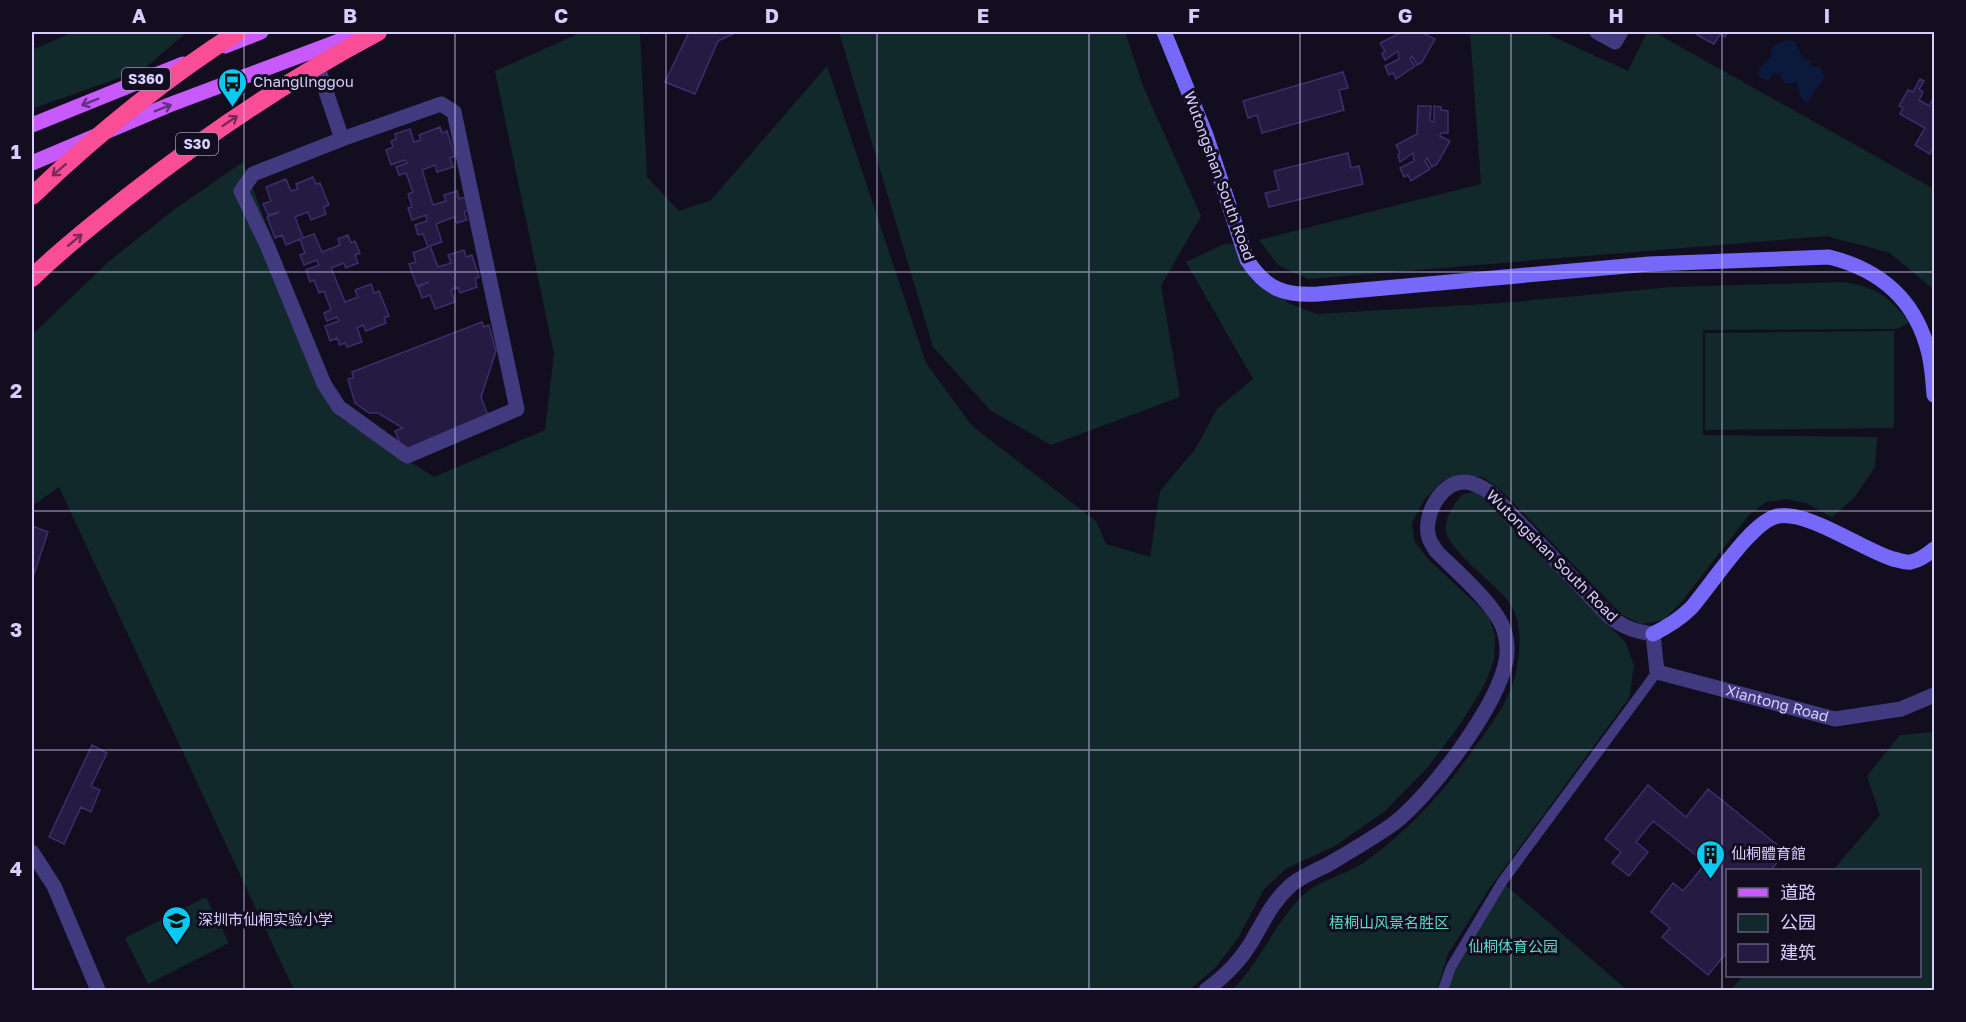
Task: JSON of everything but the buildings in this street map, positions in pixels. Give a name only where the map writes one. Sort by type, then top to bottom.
[{"type":"highway","points":[[32,196],[112,125],[176,75],[238,32]]},
{"type":"highway","name":"S30","points":[[32,278],[101,218],[230,121],[298,77],[378,32]]},
{"type":"main road","name":"S360","points":[[32,125],[261,32]]},
{"type":"main road","name":"S360","points":[[32,163],[169,105],[363,32]]},
{"type":"street","name":"Wutongshan South Road","points":[[1164,32],[1206,135],[1247,261],[1258,276],[1278,290],[1298,296],[1648,264],[1829,257],[1849,262],[1868,272],[1887,283],[1900,295],[1914,315],[1928,352],[1935,395]]},
{"type":"street","points":[[1597,32],[1618,37]]},
{"type":"street","points":[[312,50],[342,139]]},
{"type":"street","points":[[441,104],[454,112],[517,409],[407,456],[339,407],[324,384],[267,245],[241,191],[253,174],[342,139],[441,104]]},
{"type":"street","name":"Wutongshan South Road","points":[[1206,990],[1236,963],[1252,941],[1276,899],[1293,883],[1359,847],[1395,823],[1429,789],[1460,751],[1499,683],[1506,661],[1507,642],[1504,628],[1497,615],[1437,550],[1429,538],[1431,509],[1449,486],[1463,481],[1478,484],[1491,493],[1608,615],[1621,626],[1635,632],[1653,634]]},
{"type":"street","points":[[1657,672],[1653,634],[1670,626],[1690,609],[1759,524],[1777,516],[1796,517],[1884,556],[1908,563],[1924,558],[1935,549]]},
{"type":"street","name":"Xiantong Road","points":[[1657,672],[1835,719],[1901,709],[1935,695]]},
{"type":"street","points":[[32,852],[54,886],[98,990]]},
{"type":"lane","points":[[1443,990],[1451,967],[1502,882],[1657,672]]},
{"type":"green space","points":[[73,32],[187,32],[144,69],[32,109],[32,50]]},
{"type":"green space","points":[[582,32],[640,32],[647,177],[679,211],[711,200],[827,66],[926,363],[972,426],[1096,521],[1106,544],[1150,557],[1160,491],[1196,448],[1217,409],[1253,379],[1186,262],[1226,243],[1248,248],[1288,303],[1316,314],[1502,303],[1671,287],[1844,282],[1866,287],[1882,294],[1910,322],[1897,329],[1703,330],[1703,435],[1877,437],[1875,467],[1855,497],[1832,517],[1806,503],[1786,499],[1766,502],[1749,515],[1683,600],[1664,620],[1641,624],[1622,615],[1501,490],[1484,478],[1464,474],[1442,481],[1424,500],[1412,523],[1414,541],[1430,561],[1488,615],[1495,635],[1494,660],[1485,684],[1461,723],[1427,768],[1385,811],[1335,846],[1287,868],[1264,889],[1238,938],[1216,967],[1189,990],[294,990],[59,487],[32,506],[32,335],[107,263],[175,209],[243,162],[339,417],[434,477],[545,430],[554,354],[495,71]]},
{"type":"green space","points":[[839,32],[1125,32],[1143,86],[1201,216],[1161,286],[1180,397],[1051,445],[990,410],[933,347]]},
{"type":"green space","points":[[1470,32],[1543,32],[1628,71],[1647,32],[1654,32],[1934,189],[1934,290],[1890,253],[1827,236],[1308,279],[1278,265],[1259,240],[1481,184]]},
{"type":"green space","points":[[1894,331],[1894,428],[1705,430],[1705,333]]},
{"type":"green space","name":"梧桐山风景名胜区","points":[[1475,492],[1485,496],[1495,505],[1626,643],[1634,666],[1629,698],[1491,886],[1448,954],[1437,990],[1232,990],[1251,968],[1283,919],[1302,896],[1317,885],[1366,861],[1400,834],[1430,804],[1471,754],[1508,695],[1518,660],[1520,640],[1517,620],[1508,601],[1455,548],[1446,530],[1448,515],[1463,494]]},
{"type":"green space","points":[[1934,732],[1934,990],[1731,990],[1742,977],[1921,977],[1921,869],[1834,869],[1880,815],[1867,776],[1900,735]]},
{"type":"green space","name":"仙桐体育公园","points":[[1502,882],[1627,990],[1443,990]]},
{"type":"green space","points":[[206,897],[229,943],[148,984],[125,938]]},
{"type":"water","points":[[1787,40],[1794,41],[1804,59],[1812,61],[1810,64],[1813,67],[1821,67],[1824,78],[1807,103],[1800,97],[1797,82],[1785,84],[1779,74],[1774,73],[1768,81],[1758,76],[1759,68],[1771,57],[1774,45]]},
{"type":"place","name":"Changlinggou","points":[[232,108]]},
{"type":"place","name":"仙桐體育館","points":[[1710,880]]},
{"type":"place","name":"深圳市仙桐实验小学","points":[[177,946]]}]
